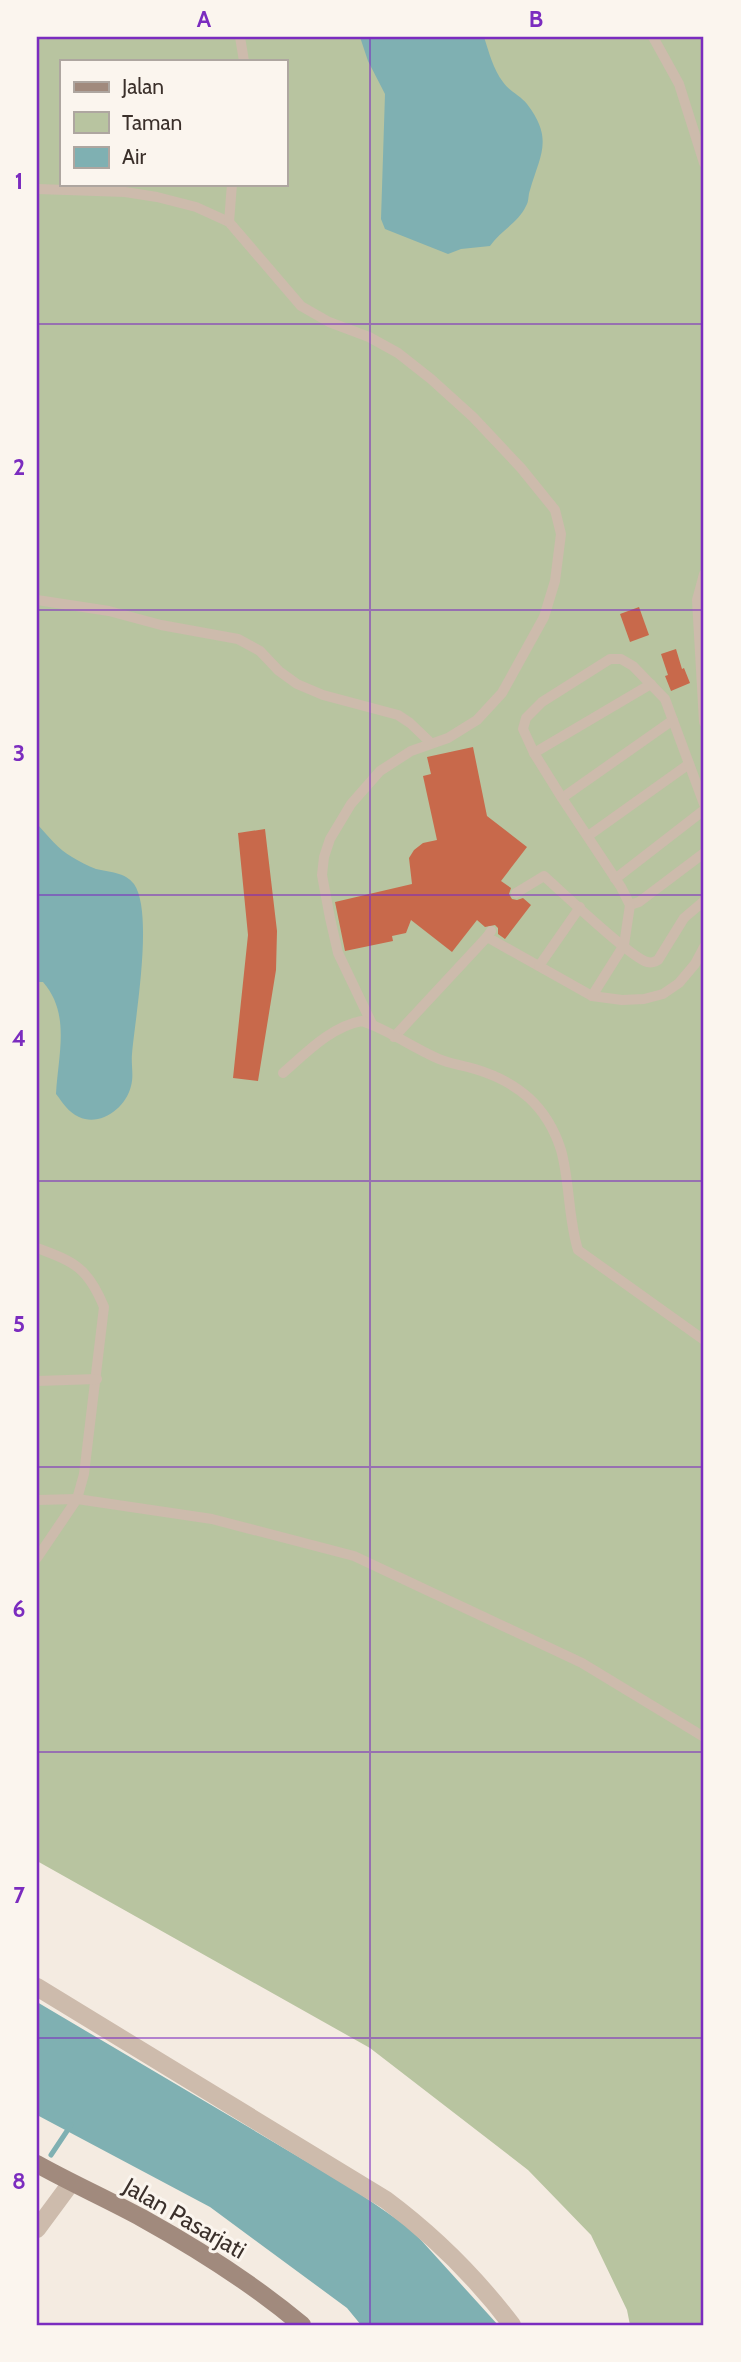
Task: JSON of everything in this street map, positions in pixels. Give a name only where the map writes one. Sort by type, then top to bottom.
[{"type":"main road","name":"Jalan Pasarjati","points":[[37,2164],[141,2217],[201,2253],[302,2325]]},
{"type":"street","points":[[37,1987],[386,2200],[409,2217],[477,2283],[512,2325]]},
{"type":"street","points":[[37,2229],[71,2183]]},
{"type":"lane","points":[[240,37],[244,60]]},
{"type":"lane","points":[[653,37],[679,84],[704,163]]},
{"type":"lane","points":[[229,222],[232,186]]},
{"type":"lane","points":[[37,189],[125,192],[157,197],[197,207],[229,222],[301,306],[329,322],[369,337],[398,353],[431,379],[473,417],[521,468],[555,510],[561,534],[555,581],[544,617],[502,693],[477,720],[448,738],[411,751],[380,771],[341,819],[324,857],[323,884],[338,953],[372,1024]]},
{"type":"lane","points":[[704,574],[701,599],[704,722]]},
{"type":"lane","points":[[37,600],[109,611],[161,625],[237,639],[260,651],[279,671],[297,684],[323,695],[398,715],[431,743]]},
{"type":"lane","points":[[592,996],[624,945],[630,905],[534,754],[523,729],[526,718],[542,702],[610,659],[621,659],[634,666],[665,699],[704,804]]},
{"type":"lane","points":[[534,754],[651,684]]},
{"type":"lane","points":[[562,798],[673,720]]},
{"type":"lane","points":[[588,836],[689,764]]},
{"type":"lane","points":[[615,879],[704,810]]},
{"type":"lane","points":[[630,905],[639,902],[704,853]]},
{"type":"lane","points":[[516,893],[544,876],[624,945],[651,962],[658,960],[684,918],[704,901]]},
{"type":"lane","points":[[539,966],[580,907]]},
{"type":"lane","points":[[394,1037],[489,934],[592,996],[622,999],[644,999],[663,994],[679,983],[695,964],[704,947]]},
{"type":"lane","points":[[283,1073],[324,1039],[362,1021],[441,1060],[477,1069],[509,1083],[531,1098],[548,1119],[561,1151],[569,1211],[579,1250],[704,1340]]},
{"type":"lane","points":[[37,1248],[73,1262],[94,1284],[104,1307],[84,1474],[77,1499],[37,1558]]},
{"type":"lane","points":[[37,1381],[97,1379]]},
{"type":"lane","points":[[37,1500],[77,1499],[212,1519],[354,1556],[582,1663],[704,1737]]},
{"type":"green space","points":[[37,37],[704,37],[704,2325],[630,2325],[627,2310],[591,2235],[528,2170],[370,2048],[37,1861]]},
{"type":"water","points":[[360,37],[484,37],[500,77],[535,116],[540,127],[542,147],[528,203],[523,212],[490,246],[461,249],[448,254],[385,229],[381,219],[385,94],[368,61]]},
{"type":"water","points":[[37,824],[72,857],[96,869],[126,877],[134,884],[140,898],[143,918],[142,966],[132,1054],[132,1082],[124,1102],[118,1108],[111,1114],[95,1119],[75,1115],[56,1094],[60,1021],[52,994],[43,982],[37,982]]},
{"type":"water","points":[[37,2002],[353,2189],[411,2229],[498,2325],[361,2325],[347,2308],[210,2207],[37,2115]]},
{"type":"building","points":[[639,607],[649,635],[630,642],[620,614]]},
{"type":"building","points":[[676,649],[690,683],[671,691],[661,654]]},
{"type":"building","points":[[473,747],[487,816],[527,847],[501,881],[511,888],[509,894],[512,899],[523,898],[531,905],[505,939],[498,934],[495,925],[485,927],[477,920],[452,952],[411,920],[406,933],[392,936],[393,941],[345,951],[335,902],[412,884],[409,858],[423,843],[437,840],[423,776],[431,774],[427,757]]},
{"type":"building","points":[[265,829],[277,931],[276,970],[258,1081],[233,1078],[248,935],[238,833]]},
{"type":"waterway","points":[[51,2155],[71,2125]]}]
